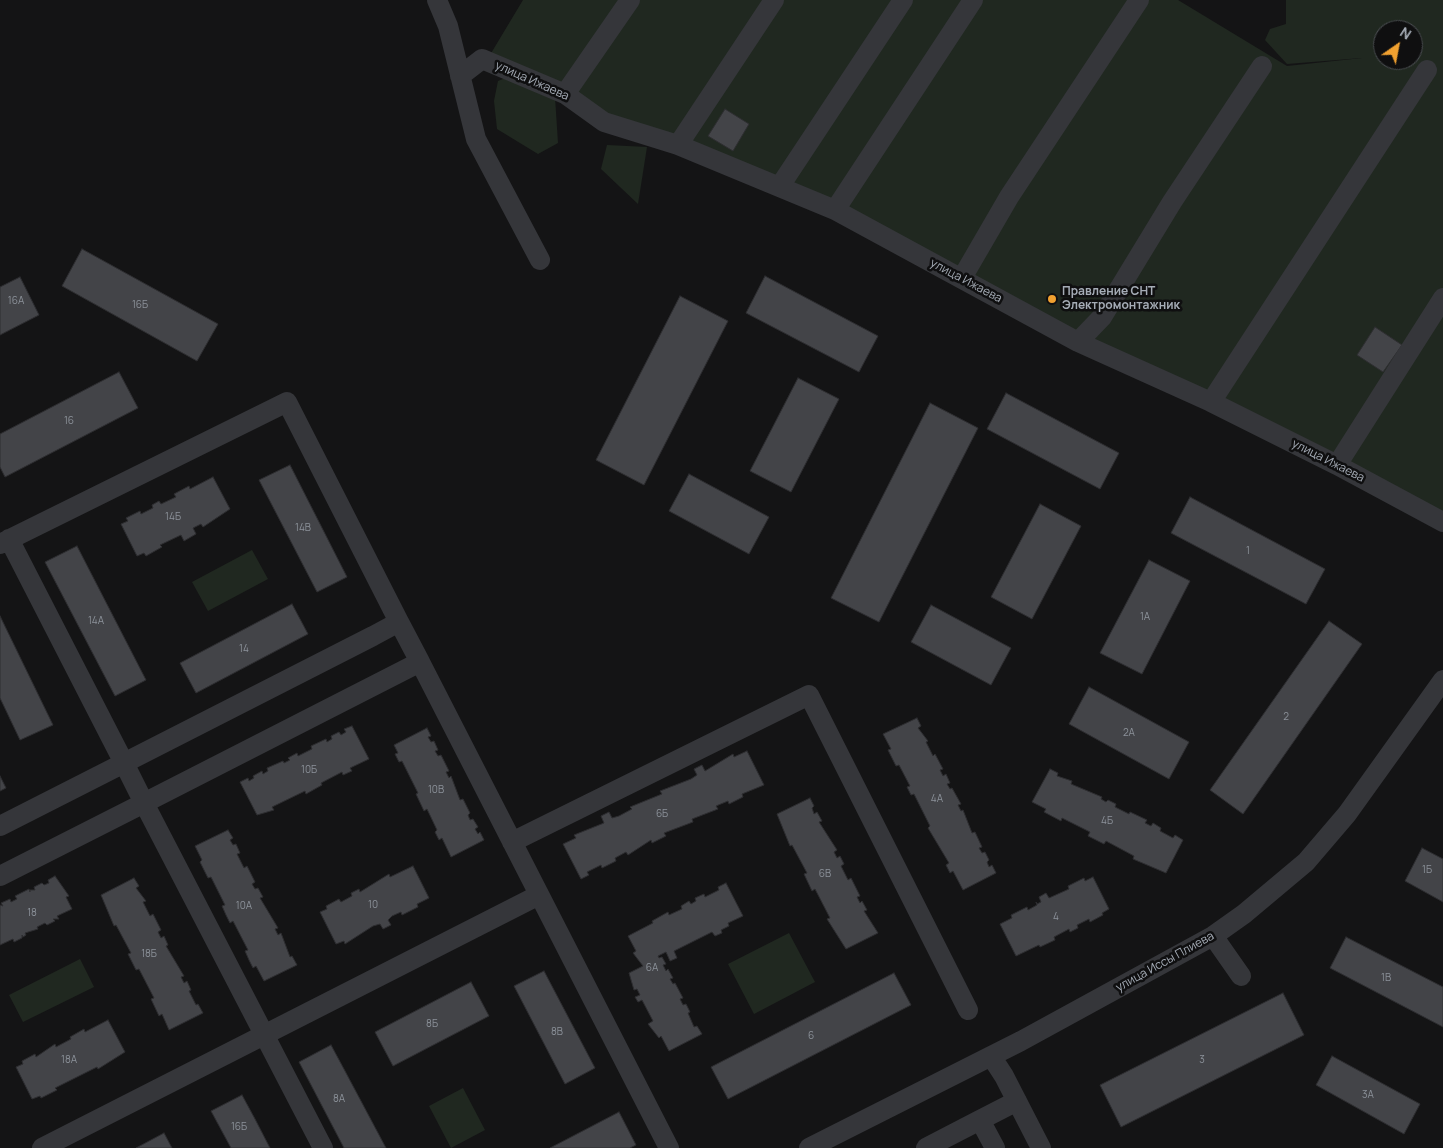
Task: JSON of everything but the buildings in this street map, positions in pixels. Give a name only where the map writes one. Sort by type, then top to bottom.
[{"type":"street","points":[[565,94],[630,0]]},
{"type":"street","points":[[678,145],[774,0]]},
{"type":"street","points":[[780,186],[903,0]]},
{"type":"street","points":[[835,210],[973,0]]},
{"type":"street","points":[[962,278],[1009,197],[1139,0]]},
{"type":"street","points":[[436,2],[448,26],[476,139],[540,260]]},
{"type":"street","name":"улица Ижаева","points":[[460,76],[482,59],[565,94],[604,122],[678,145],[835,210],[1078,342],[1212,402],[1337,465],[1443,522]]},
{"type":"street","points":[[1078,342],[1102,316],[1172,202],[1262,66]]},
{"type":"street","points":[[1212,402],[1428,70]]},
{"type":"street","points":[[1337,465],[1443,298]]},
{"type":"street","points":[[323,1148],[124,763],[5,541],[287,402],[669,1148]]},
{"type":"street","points":[[0,826],[399,622]]},
{"type":"street","points":[[0,876],[420,662]]},
{"type":"street","name":"улица Иссы Плиева","points":[[809,1148],[991,1056],[1213,936],[1244,914],[1306,862],[1347,814],[1443,680]]},
{"type":"street","points":[[512,842],[809,695],[968,1010]]},
{"type":"street","points":[[42,1148],[539,895]]},
{"type":"street","points":[[1213,936],[1241,976]]},
{"type":"street","points":[[991,1056],[1041,1148]]},
{"type":"street","points":[[926,1148],[1017,1101]]},
{"type":"street","points":[[980,1120],[995,1148]]},
{"type":"shaded area","points":[[523,0],[1178,0],[1287,66],[1362,58],[1287,64],[1265,40],[1270,29],[1286,24],[1286,0],[1443,0],[1443,515],[957,271],[602,113],[490,55]]},
{"type":"shaded area","points":[[513,75],[555,97],[558,143],[538,154],[497,129],[494,101],[498,81]]},
{"type":"shaded area","points":[[607,145],[647,147],[638,204],[601,169]]},
{"type":"shaded area","points":[[252,550],[268,579],[208,611],[192,582]]},
{"type":"shaded area","points":[[789,933],[815,982],[754,1014],[728,964]]},
{"type":"shaded area","points":[[80,959],[94,987],[23,1022],[9,995]]},
{"type":"shaded area","points":[[463,1088],[485,1130],[451,1148],[429,1106]]},
{"type":"place","name":"Правление СНТ Электромонтажник","points":[[1052,299]]}]
